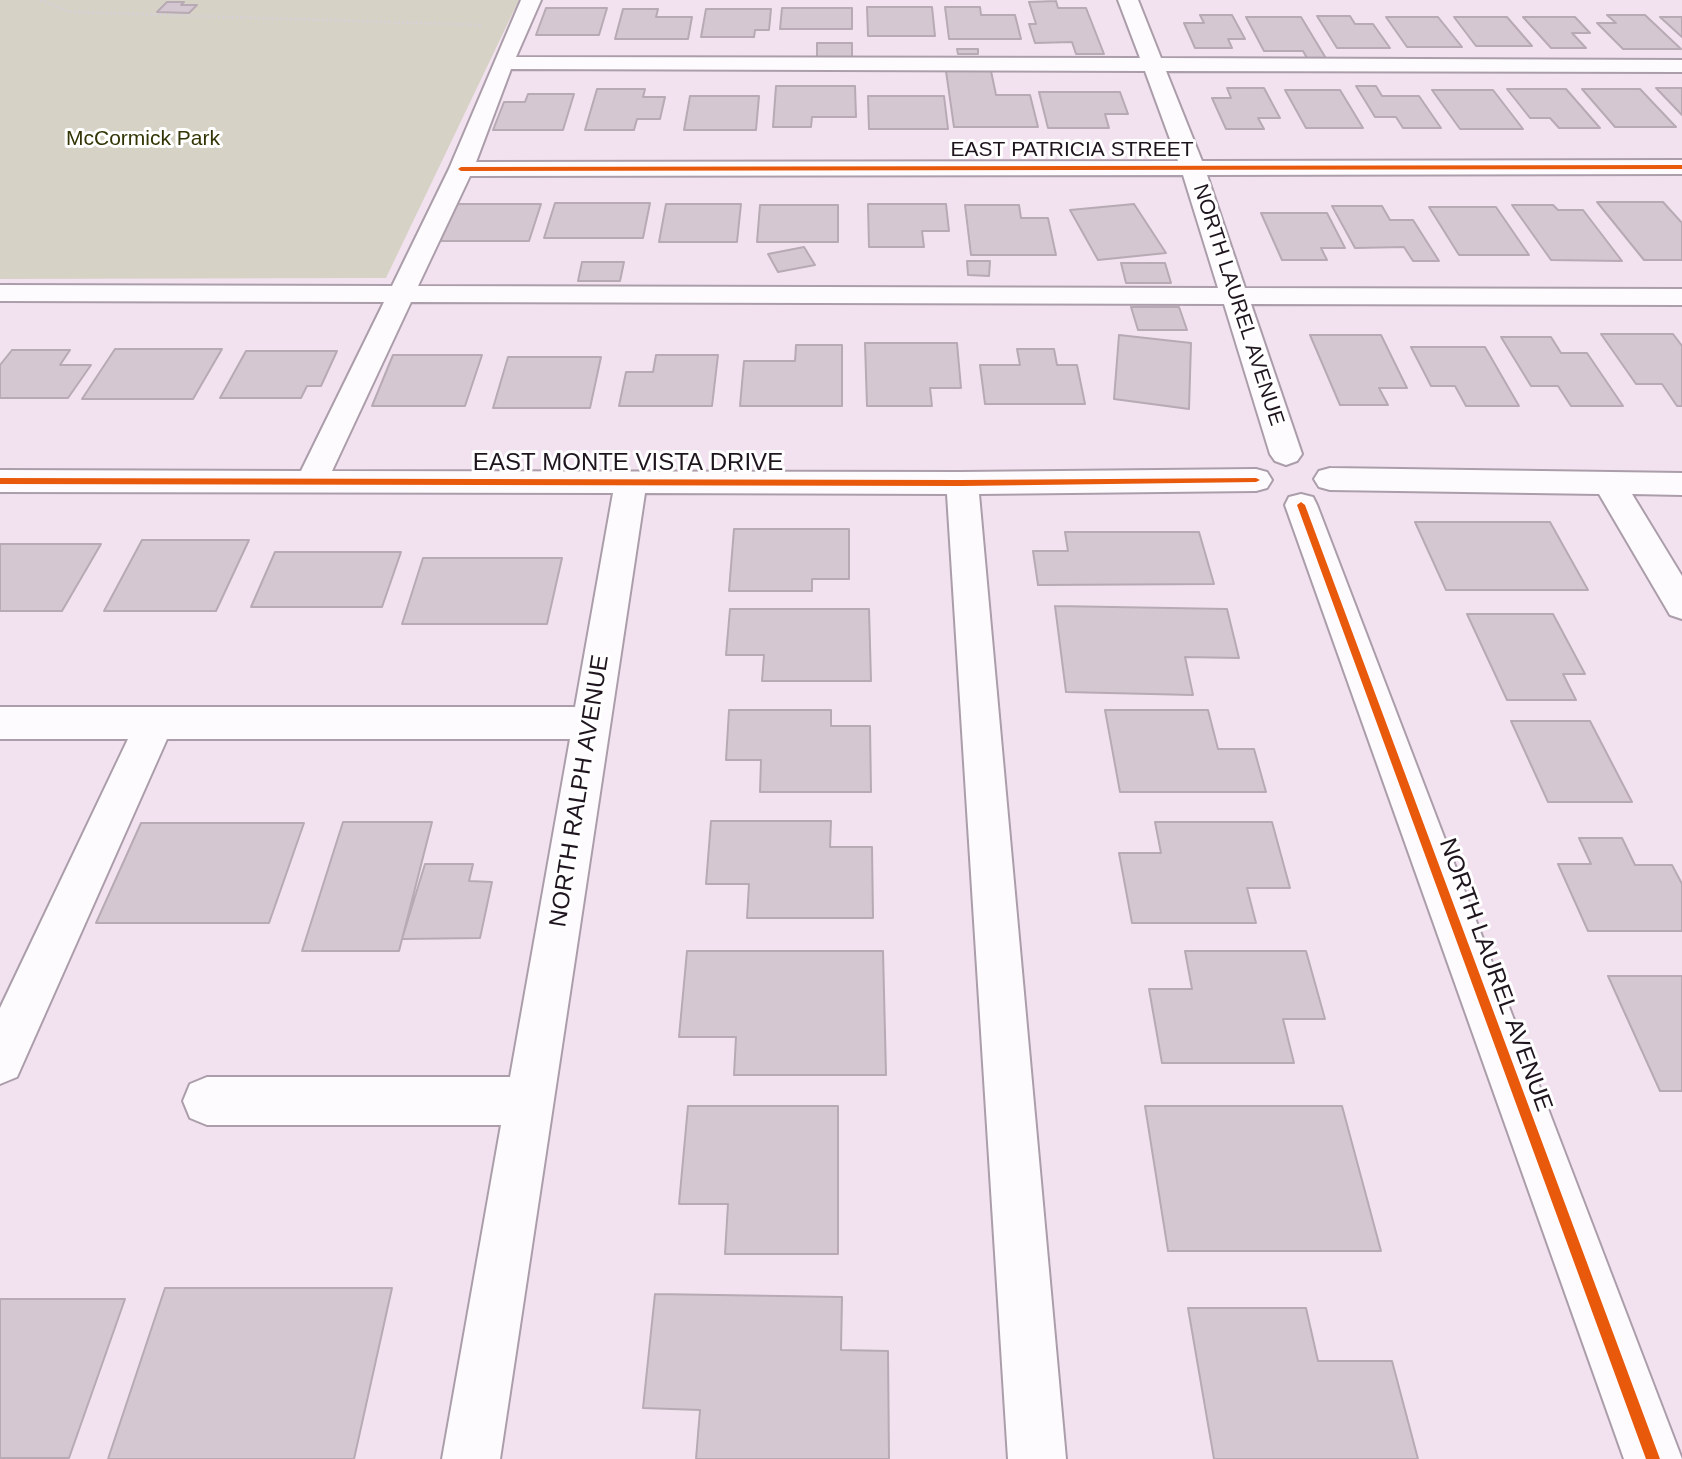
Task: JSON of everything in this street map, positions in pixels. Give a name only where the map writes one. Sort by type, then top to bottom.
[{"type":"street","points":[[310,482],[461,169],[531,0]]},
{"type":"street","name":"NORTH LAUREL AVENUE","points":[[1128,0],[1193,168],[1286,454]]},
{"type":"street","points":[[503,63],[1682,66]]},
{"type":"street","name":"EAST PATRICIA STREET","points":[[461,169],[1682,167]]},
{"type":"street","points":[[0,293],[1682,297]]},
{"type":"street","points":[[1316,492],[1320,466],[1310,460],[1286,454],[1264,459],[1254,472],[1256,481],[1271,496],[1316,492],[1682,484]]},
{"type":"street","name":"EAST MONTE VISTA DRIVE","points":[[0,481],[1256,481]]},
{"type":"street","name":"NORTH RALPH AVENUE","points":[[471,1459],[631,482]]},
{"type":"street","points":[[962,483],[1037,1459]]},
{"type":"street","points":[[1609,484],[1682,606]]},
{"type":"street","name":"NORTH LAUREL AVENUE","points":[[1316,492],[1653,1459]]},
{"type":"street","points":[[0,723],[591,723]]},
{"type":"street","points":[[0,1060],[155,723]]},
{"type":"street","points":[[208,1101],[529,1101]]},
{"type":"path","points":[[40,0],[70,12],[520,26]]},
{"type":"green space","name":"McCormick Park","points":[[0,0],[519,0],[386,278],[0,279]]},
{"type":"building","points":[[1056,1],[1058,8],[1086,8],[1104,54],[1076,54],[1072,42],[1035,43],[1029,24],[1036,24],[1029,2]]},
{"type":"building","points":[[167,2],[197,5],[189,13],[157,12]]},
{"type":"building","points":[[867,7],[932,7],[935,36],[868,36]]},
{"type":"building","points":[[945,7],[980,7],[981,15],[1015,15],[1021,39],[949,39]]},
{"type":"building","points":[[546,8],[607,8],[599,35],[536,35]]},
{"type":"building","points":[[782,8],[852,8],[852,29],[780,29]]},
{"type":"building","points":[[623,9],[658,9],[656,17],[692,17],[688,39],[615,39]]},
{"type":"building","points":[[706,9],[771,9],[769,30],[755,30],[754,37],[701,37]]},
{"type":"building","points":[[1200,15],[1232,15],[1245,39],[1228,39],[1232,48],[1195,48],[1184,23],[1204,23]]},
{"type":"building","points":[[1607,15],[1645,15],[1681,49],[1623,49],[1597,23],[1616,23]]},
{"type":"building","points":[[1317,16],[1350,16],[1355,24],[1373,24],[1390,48],[1337,48]]},
{"type":"building","points":[[1246,17],[1301,17],[1327,60],[1308,60],[1303,51],[1264,51]]},
{"type":"building","points":[[1386,17],[1438,17],[1462,47],[1407,47]]},
{"type":"building","points":[[1454,17],[1507,17],[1532,46],[1476,46]]},
{"type":"building","points":[[1523,17],[1575,17],[1590,33],[1572,33],[1586,48],[1551,48]]},
{"type":"building","points":[[1660,17],[1682,17],[1682,37]]},
{"type":"building","points":[[817,43],[852,43],[852,57],[817,57]]},
{"type":"building","points":[[957,49],[978,49],[978,54],[958,54]]},
{"type":"building","points":[[946,71],[991,71],[996,95],[1030,95],[1038,127],[954,127]]},
{"type":"building","points":[[776,86],[855,86],[856,117],[812,117],[811,127],[773,127]]},
{"type":"building","points":[[1356,86],[1376,86],[1382,96],[1419,96],[1441,128],[1403,128],[1396,117],[1375,117]]},
{"type":"building","points":[[1227,88],[1264,88],[1280,118],[1258,118],[1264,129],[1226,129],[1212,98],[1231,98]]},
{"type":"building","points":[[1656,88],[1682,88],[1682,115]]},
{"type":"building","points":[[597,89],[645,89],[643,97],[665,97],[660,119],[637,119],[634,130],[585,130]]},
{"type":"building","points":[[1507,89],[1566,89],[1600,128],[1559,128],[1550,118],[1530,118]]},
{"type":"building","points":[[1582,89],[1640,89],[1676,127],[1615,127]]},
{"type":"building","points":[[1285,90],[1340,90],[1363,128],[1306,128]]},
{"type":"building","points":[[1432,90],[1493,90],[1523,129],[1460,129]]},
{"type":"building","points":[[1039,92],[1120,92],[1128,114],[1105,114],[1109,128],[1048,128]]},
{"type":"building","points":[[528,94],[574,94],[563,130],[493,130],[504,102],[525,102]]},
{"type":"building","points":[[690,96],[759,96],[756,130],[684,130]]},
{"type":"building","points":[[868,96],[944,96],[948,129],[869,129]]},
{"type":"building","points":[[1597,202],[1663,202],[1682,223],[1682,260],[1644,260]]},
{"type":"building","points":[[555,203],[650,203],[643,238],[544,238]]},
{"type":"building","points":[[448,204],[541,204],[529,241],[433,241]]},
{"type":"building","points":[[666,204],[741,204],[737,242],[659,242]]},
{"type":"building","points":[[868,204],[946,204],[949,231],[922,231],[924,247],[869,247]]},
{"type":"building","points":[[1134,204],[1166,253],[1098,260],[1070,210]]},
{"type":"building","points":[[760,205],[838,205],[838,242],[757,242]]},
{"type":"building","points":[[965,205],[1019,205],[1021,218],[1048,218],[1056,255],[971,255]]},
{"type":"building","points":[[1512,205],[1553,205],[1558,210],[1583,210],[1622,261],[1551,260]]},
{"type":"building","points":[[1332,206],[1382,206],[1390,220],[1413,220],[1439,261],[1413,261],[1404,247],[1355,248]]},
{"type":"building","points":[[1429,207],[1496,207],[1529,255],[1459,255]]},
{"type":"building","points":[[1261,213],[1327,213],[1345,248],[1321,248],[1327,260],[1282,260]]},
{"type":"building","points":[[804,247],[815,265],[778,272],[768,254]]},
{"type":"building","points":[[967,261],[990,261],[989,276],[968,275]]},
{"type":"building","points":[[582,262],[624,262],[620,281],[578,281]]},
{"type":"building","points":[[1121,263],[1165,263],[1171,283],[1126,283]]},
{"type":"building","points":[[1131,307],[1179,307],[1187,330],[1138,330]]},
{"type":"building","points":[[1601,334],[1673,334],[1682,346],[1682,406],[1677,406],[1662,384],[1636,384]]},
{"type":"building","points":[[1119,335],[1191,343],[1189,409],[1114,399]]},
{"type":"building","points":[[1310,335],[1381,335],[1407,388],[1379,388],[1388,405],[1340,405]]},
{"type":"building","points":[[1501,337],[1551,337],[1561,353],[1587,353],[1623,406],[1571,406],[1558,386],[1531,386]]},
{"type":"building","points":[[865,343],[957,343],[961,388],[930,388],[932,406],[867,406]]},
{"type":"building","points":[[796,345],[842,345],[842,406],[740,406],[744,361],[795,361]]},
{"type":"building","points":[[1411,347],[1485,347],[1519,406],[1466,406],[1455,386],[1431,386]]},
{"type":"building","points":[[115,349],[222,349],[193,399],[82,399]]},
{"type":"building","points":[[1017,349],[1054,349],[1057,365],[1077,365],[1085,404],[985,404],[980,365],[1020,365]]},
{"type":"building","points":[[12,350],[70,350],[60,365],[91,365],[68,398],[0,398],[0,365]]},
{"type":"building","points":[[246,351],[337,351],[321,386],[307,386],[301,398],[220,398]]},
{"type":"building","points":[[393,355],[482,355],[465,406],[372,406]]},
{"type":"building","points":[[656,355],[718,355],[712,406],[619,406],[626,372],[653,372]]},
{"type":"building","points":[[508,357],[601,357],[590,408],[493,408]]},
{"type":"building","points":[[1415,522],[1550,522],[1588,590],[1446,590]]},
{"type":"building","points":[[734,529],[849,529],[849,579],[812,579],[812,591],[729,591]]},
{"type":"building","points":[[1065,532],[1199,532],[1214,584],[1038,585],[1033,551],[1068,551]]},
{"type":"building","points":[[142,540],[249,540],[216,611],[104,611]]},
{"type":"building","points":[[0,544],[101,544],[62,611],[0,611]]},
{"type":"building","points":[[275,552],[401,552],[382,607],[251,607]]},
{"type":"building","points":[[423,558],[562,558],[547,624],[402,624]]},
{"type":"building","points":[[1055,606],[1227,609],[1239,658],[1185,657],[1193,695],[1066,692]]},
{"type":"building","points":[[730,609],[869,609],[871,681],[762,681],[764,655],[726,655]]},
{"type":"building","points":[[1467,614],[1553,614],[1585,674],[1563,674],[1576,700],[1507,700]]},
{"type":"building","points":[[729,710],[831,710],[831,726],[870,726],[871,792],[760,792],[761,760],[726,760]]},
{"type":"building","points":[[1105,710],[1208,710],[1218,749],[1254,749],[1266,792],[1120,792]]},
{"type":"building","points":[[1511,721],[1590,721],[1632,802],[1548,802]]},
{"type":"building","points":[[711,821],[831,821],[830,847],[872,847],[873,918],[747,918],[749,884],[706,884]]},
{"type":"building","points":[[343,822],[432,822],[399,951],[302,951]]},
{"type":"building","points":[[1155,822],[1272,822],[1290,888],[1247,888],[1256,923],[1132,923],[1119,853],[1161,853]]},
{"type":"building","points":[[141,823],[304,823],[269,923],[96,923]]},
{"type":"building","points":[[1579,838],[1622,838],[1635,865],[1672,865],[1682,884],[1682,931],[1588,931],[1558,864],[1591,864]]},
{"type":"building","points":[[425,864],[473,864],[469,881],[492,882],[480,938],[402,939]]},
{"type":"building","points":[[687,951],[883,951],[886,1075],[734,1075],[736,1037],[679,1037]]},
{"type":"building","points":[[1185,951],[1306,951],[1325,1019],[1283,1019],[1294,1063],[1162,1063],[1149,989],[1192,989]]},
{"type":"building","points":[[1608,976],[1682,976],[1682,1091],[1660,1091]]},
{"type":"building","points":[[688,1106],[838,1106],[838,1254],[725,1254],[728,1204],[679,1204]]},
{"type":"building","points":[[1145,1106],[1342,1106],[1381,1251],[1168,1251]]},
{"type":"building","points":[[165,1288],[392,1288],[354,1459],[108,1459]]},
{"type":"building","points":[[655,1294],[842,1297],[841,1350],[888,1351],[889,1459],[696,1459],[700,1410],[643,1408]]},
{"type":"building","points":[[0,1299],[125,1299],[69,1458],[0,1458]]},
{"type":"building","points":[[1188,1308],[1306,1308],[1318,1361],[1392,1361],[1418,1459],[1214,1459]]},
{"type":"cycle path","points":[[461,169],[1682,167]]},
{"type":"cycle path","points":[[0,481],[962,483],[1256,480]]},
{"type":"cycle path","points":[[1301,505],[1653,1459]]}]
